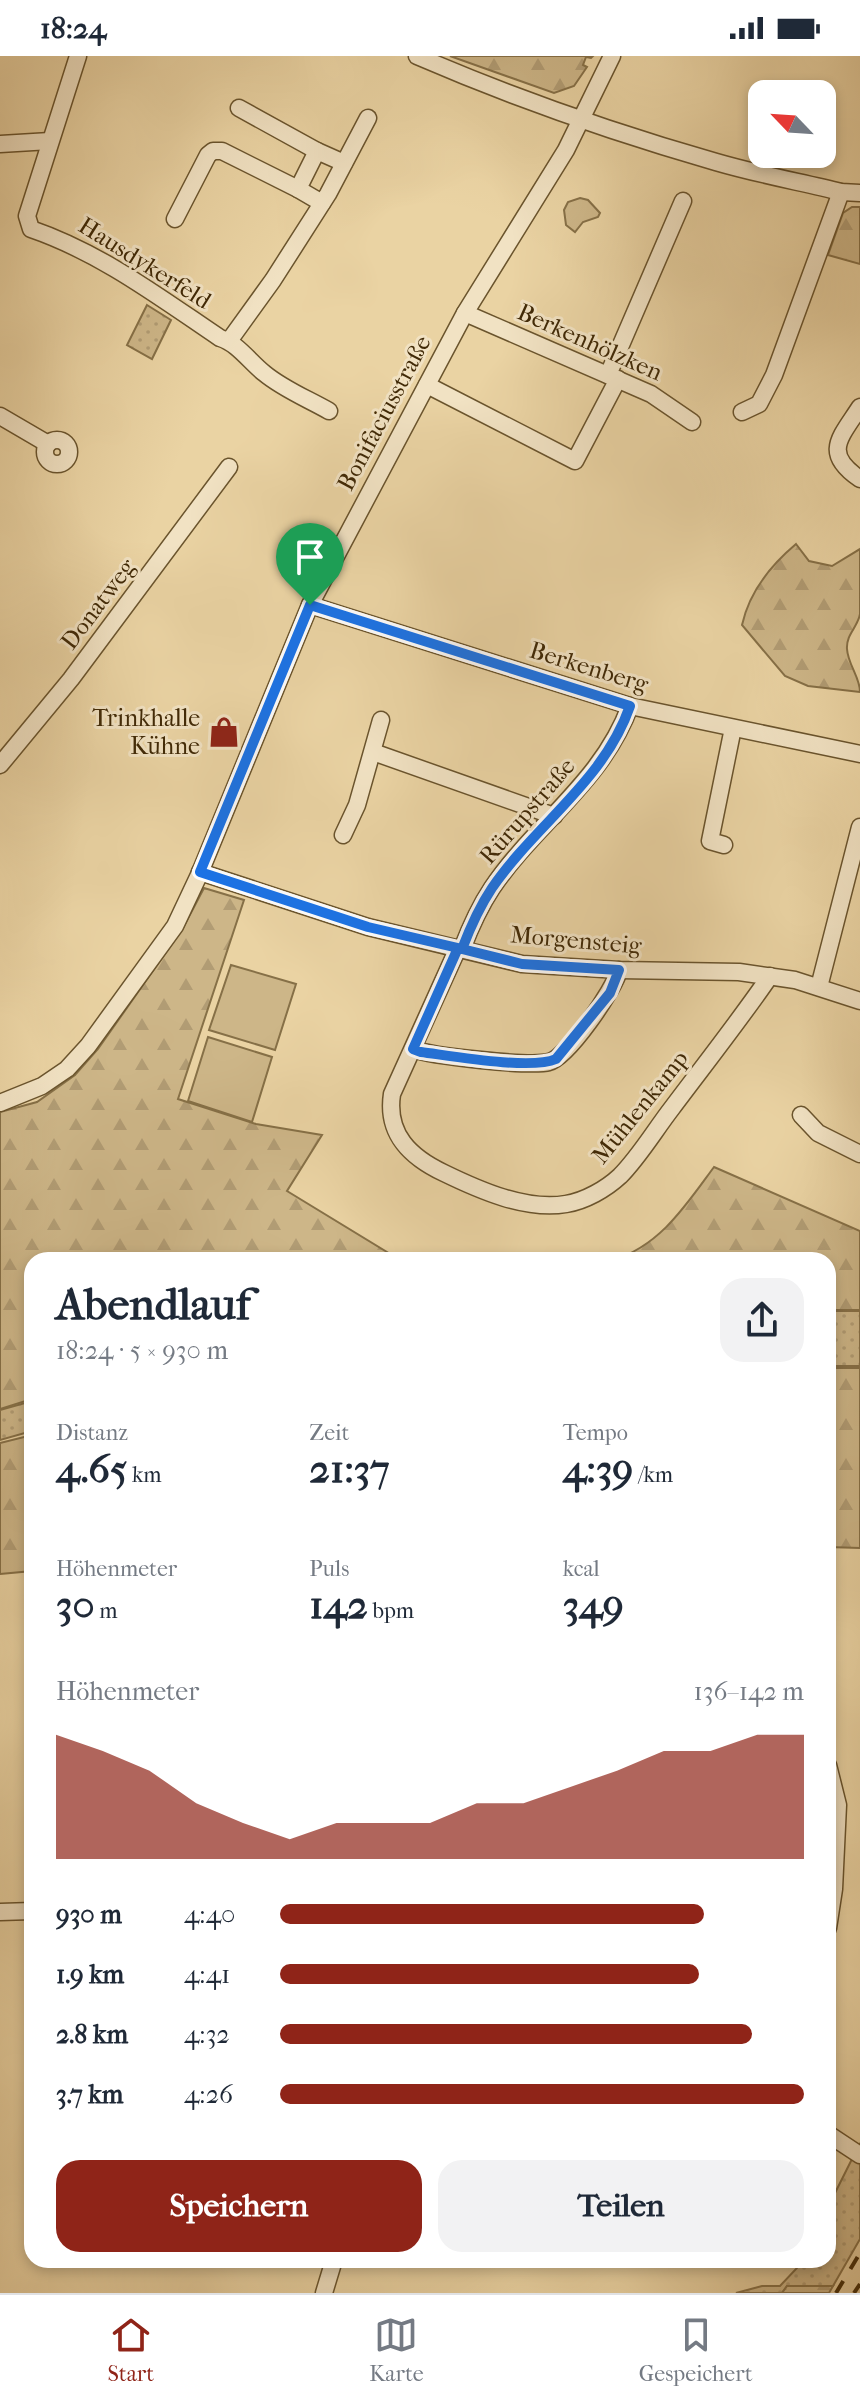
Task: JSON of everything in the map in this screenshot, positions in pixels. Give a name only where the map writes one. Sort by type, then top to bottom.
[{"type":"street","name":"Hausdykerfeld","points":[[78,56],[27,216],[31,229],[97,256],[229,341],[272,379],[329,411]]},
{"type":"street","points":[[417,56],[462,76],[580,119],[718,163],[841,192],[860,193]]},
{"type":"street","name":"Bonifaciusstraße","points":[[0,1103],[42,1086],[67,1069],[88,1046],[175,926],[310,605],[465,313],[566,150],[612,56]]},
{"type":"street","points":[[239,108],[344,163]]},
{"type":"street","points":[[229,341],[322,203],[368,118]]},
{"type":"street","points":[[0,144],[50,141]]},
{"type":"street","points":[[175,219],[208,155],[213,151],[222,151],[322,203]]},
{"type":"street","points":[[298,189],[317,151]]},
{"type":"street","points":[[742,412],[759,404],[774,375],[841,192]]},
{"type":"street","points":[[427,385],[575,461],[613,377],[683,201]]},
{"type":"street","name":"Berkenhölzken","points":[[465,313],[663,400],[692,422]]},
{"type":"street","points":[[860,407],[837,448],[844,469],[860,479]]},
{"type":"street","points":[[0,416],[48,444]]},
{"type":"street","name":"Donatweg","points":[[0,765],[71,679],[229,467]]},
{"type":"street","name":"Berkenberg","points":[[310,605],[630,706],[860,754]]},
{"type":"street","name":"Rürupstraße","points":[[460,949],[492,888],[610,750],[630,706]]},
{"type":"street","points":[[343,835],[357,805],[381,720]]},
{"type":"street","points":[[724,845],[710,841],[733,728]]},
{"type":"street","points":[[373,752],[554,816]]},
{"type":"street","points":[[819,987],[860,827]]},
{"type":"street","name":"Morgensteig","points":[[200,872],[368,927],[522,964],[619,970],[739,972],[819,987],[860,1001]]},
{"type":"street","name":"Mühlenkamp","points":[[460,949],[392,1094],[392,1124],[398,1139],[408,1150],[437,1170],[485,1191],[534,1204],[567,1204],[585,1199],[620,1175],[770,976]]},
{"type":"street","points":[[413,1049],[483,1059],[548,1062],[562,1054],[610,993],[619,970]]},
{"type":"street","points":[[801,1115],[818,1133],[860,1154]]},
{"type":"street","points":[[836,1797],[836,1847]]},
{"type":"street","points":[[0,1912],[24,1911]]},
{"type":"street","points":[[836,2139],[860,2155]]},
{"type":"street","points":[[324,2293],[332,2268]]},
{"type":"green space","points":[[450,56],[593,56],[586,57],[583,65],[587,67],[574,86],[554,93]]},
{"type":"green space","points":[[580,198],[588,200],[600,213],[598,217],[583,222],[575,232],[566,225],[564,210],[568,202]]},
{"type":"green space","points":[[852,207],[860,207],[860,264],[828,255],[843,213]]},
{"type":"green space","points":[[147,305],[171,320],[152,359],[127,345]]},
{"type":"green space","points":[[796,544],[809,561],[832,566],[860,549],[860,614],[848,639],[847,649],[860,692],[808,686],[785,676],[742,625],[762,580]]},
{"type":"green space","points":[[204,888],[244,900],[178,1099],[256,1124],[322,1135],[287,1191],[387,1252],[24,1252],[24,1402],[0,1409],[0,1112],[37,1102],[75,1075],[98,1049],[183,928]]},
{"type":"green space","points":[[231,965],[296,984],[275,1050],[209,1030]]},
{"type":"green space","points":[[208,1037],[272,1057],[252,1122],[188,1101]]},
{"type":"green space","points":[[714,1167],[860,1231],[860,1310],[836,1310],[836,1252],[633,1252],[658,1234]]},
{"type":"green space","points":[[836,1311],[860,1311],[860,1366],[836,1366]]},
{"type":"green space","points":[[836,1368],[860,1368],[860,1548],[836,1547]]},
{"type":"green space","points":[[24,1403],[24,1433],[0,1440],[0,1410]]},
{"type":"green space","points":[[24,1437],[24,1572],[0,1574],[0,1443]]},
{"type":"green space","points":[[860,2143],[860,2239],[833,2286],[787,2286],[782,2293],[736,2293],[762,2286],[780,2286],[797,2268],[836,2268],[836,2191]]},
{"type":"green space","points":[[787,2286],[833,2286],[829,2293],[782,2293]]},
{"type":"railway","points":[[836,2293],[860,2253]]},
{"type":"railway","points":[[854,2293],[860,2284]]},
{"type":"place","name":"Trinkhalle Kühne","points":[[224,732]]},
{"type":"route","points":[[310,605],[630,706],[610,750],[598,767],[492,888],[462,949],[522,964],[619,970],[610,993],[556,1059],[548,1062],[515,1062],[413,1049],[458,948],[329,916],[200,872],[310,605]]}]
